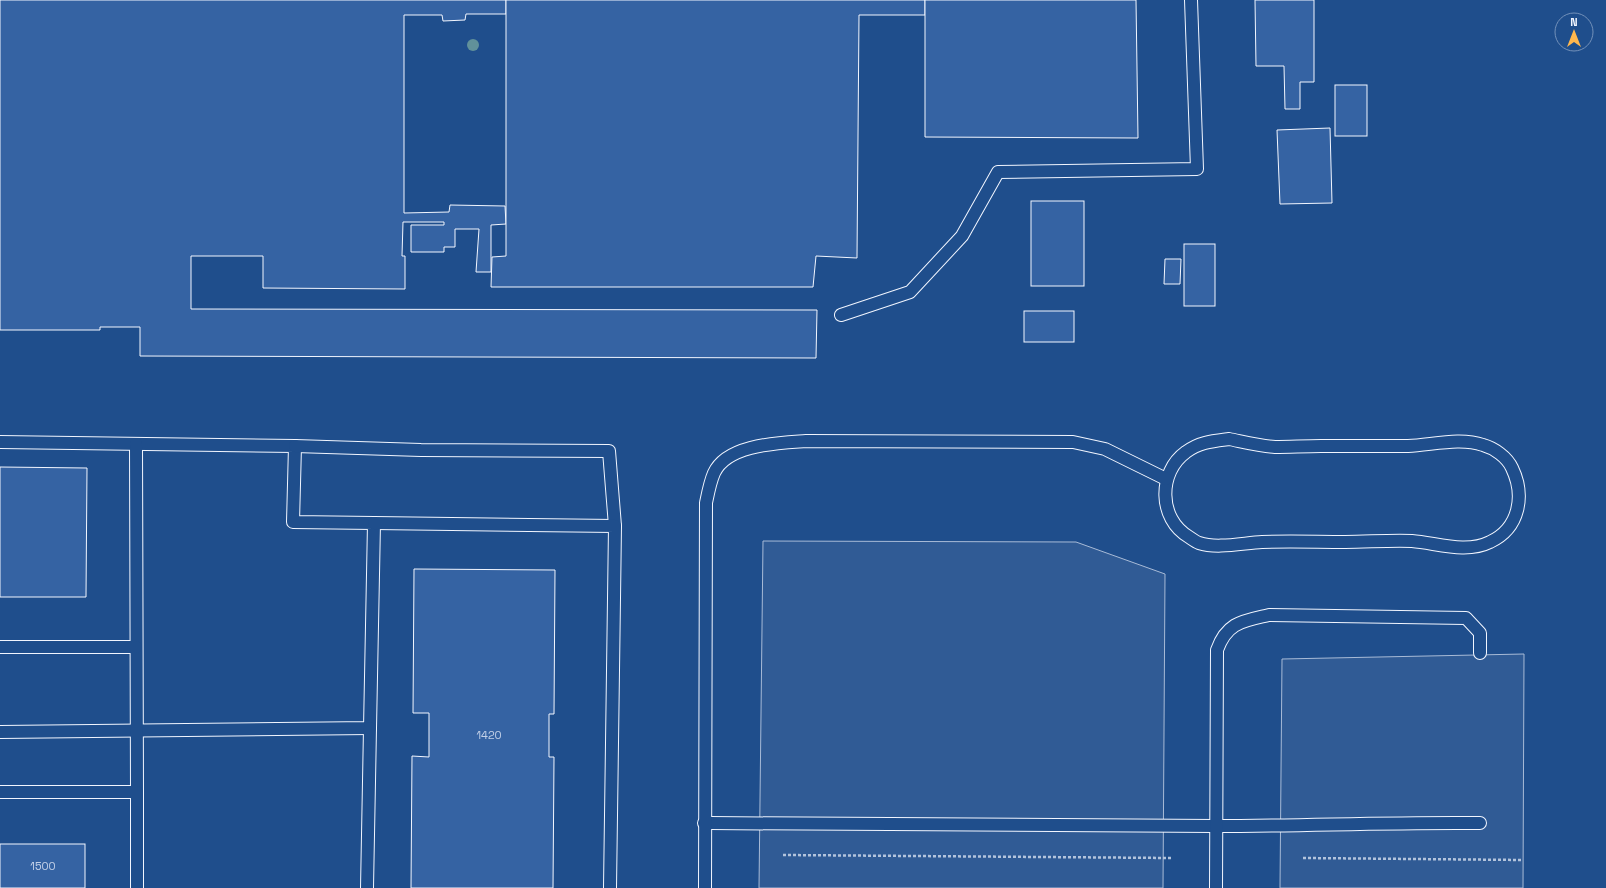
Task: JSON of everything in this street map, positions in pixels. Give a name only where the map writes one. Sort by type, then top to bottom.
[{"type":"lane","points":[[841,315],[910,292],[962,236],[998,172],[1197,170],[1191,0]]},
{"type":"lane","points":[[1229,439],[1273,447],[1411,446],[1465,442],[1483,445],[1498,452],[1510,464],[1518,481],[1520,496],[1517,510],[1510,527],[1499,537],[1489,543],[1473,547],[1447,546],[1412,541],[1261,542],[1227,546],[1199,543],[1184,534],[1174,524],[1168,510],[1165,495],[1166,479],[1173,464],[1194,447],[1207,442],[1229,439]]},
{"type":"lane","points":[[704,888],[706,503],[714,472],[727,458],[746,448],[775,443],[806,441],[1073,442],[1105,449],[1166,479]]},
{"type":"lane","points":[[0,442],[296,446],[421,450],[609,451],[615,526],[610,888]]},
{"type":"lane","points":[[136,444],[137,888]]},
{"type":"lane","points":[[296,446],[293,522],[615,526]]},
{"type":"lane","points":[[367,888],[374,522]]},
{"type":"lane","points":[[1216,888],[1217,650],[1221,638],[1239,622],[1269,615],[1466,618],[1480,633],[1480,653]]},
{"type":"lane","points":[[0,647],[136,647]]},
{"type":"lane","points":[[0,732],[370,728]]},
{"type":"lane","points":[[0,792],[137,792]]},
{"type":"lane","points":[[704,823],[1216,826],[1400,822],[1480,823]]},
{"type":"path","points":[[784,855],[1171,858]]},
{"type":"path","points":[[1303,858],[1523,860]]},
{"type":"shaded area","points":[[763,541],[1076,542],[1165,574],[1163,888],[759,888]]},
{"type":"shaded area","points":[[1524,654],[1523,888],[1280,888],[1282,659]]},
{"type":"building","points":[[0,0],[506,0],[506,14],[466,14],[465,20],[443,21],[442,15],[404,15],[404,213],[449,212],[450,205],[505,206],[506,224],[491,225],[491,272],[476,272],[479,229],[455,229],[455,247],[444,247],[444,252],[411,252],[411,225],[444,225],[444,222],[403,222],[402,256],[405,256],[405,289],[263,288],[263,256],[191,256],[191,309],[817,310],[816,358],[140,356],[140,327],[100,327],[100,330],[0,330]]},
{"type":"building","points":[[506,0],[925,0],[925,15],[859,15],[857,258],[816,256],[813,287],[491,287],[492,257],[506,256]]},
{"type":"building","points":[[925,0],[1136,0],[1138,138],[925,137]]},
{"type":"building","points":[[1255,0],[1314,0],[1314,82],[1300,82],[1300,109],[1285,109],[1284,66],[1256,66]]},
{"type":"building","points":[[1335,85],[1367,85],[1367,136],[1335,136]]},
{"type":"building","points":[[1330,128],[1332,203],[1280,204],[1277,130]]},
{"type":"building","points":[[1031,201],[1084,201],[1084,286],[1031,286]]},
{"type":"building","points":[[1184,244],[1215,244],[1215,306],[1184,306]]},
{"type":"building","points":[[1165,259],[1181,259],[1180,284],[1164,284]]},
{"type":"building","points":[[1024,311],[1074,311],[1074,342],[1024,342]]},
{"type":"building","points":[[0,467],[87,468],[86,597],[0,597]]},
{"type":"building","points":[[414,569],[555,570],[554,714],[549,714],[549,757],[554,757],[553,888],[411,888],[412,756],[429,757],[429,713],[413,713]]},
{"type":"building","points":[[0,844],[85,844],[85,888],[0,888]]}]
